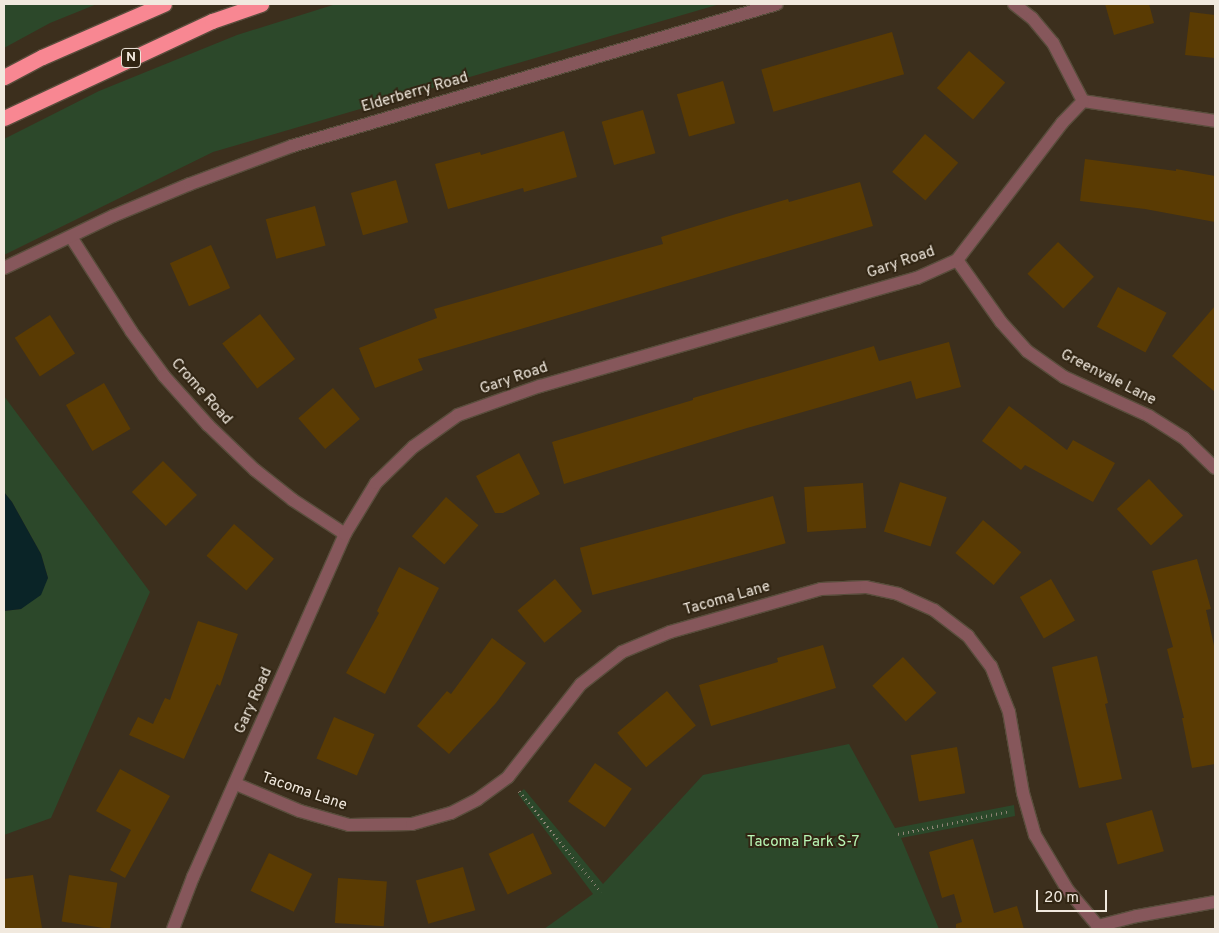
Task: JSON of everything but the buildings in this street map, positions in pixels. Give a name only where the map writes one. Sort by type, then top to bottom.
[{"type":"highway","name":"N","points":[[4,77],[42,57],[164,4]]},
{"type":"highway","name":"N","points":[[4,118],[212,21],[261,4]]},
{"type":"street","name":"Elderberry Road","points":[[4,268],[71,238],[113,216],[190,184],[292,146],[776,4]]},
{"type":"street","points":[[1014,4],[1032,18],[1053,43],[1083,101],[1215,121]]},
{"type":"street","name":"Gary Road","points":[[173,929],[193,877],[236,784],[344,534],[376,483],[413,447],[458,415],[540,386],[917,278],[957,260],[1062,123],[1083,101]]},
{"type":"street","name":"Crome Road","points":[[71,238],[131,331],[164,376],[208,425],[256,470],[286,494],[344,534]]},
{"type":"street","name":"Greenvale Lane","points":[[957,260],[1001,322],[1027,351],[1064,377],[1149,416],[1177,434],[1204,455],[1215,468]]},
{"type":"street","name":"Tacoma Lane","points":[[236,784],[300,811],[349,825],[412,824],[451,813],[478,799],[508,777],[581,684],[622,652],[670,632],[821,590],[866,587],[898,594],[934,610],[968,636],[991,666],[1009,712],[1027,808],[1035,835],[1068,889],[1097,928]]},
{"type":"street","points":[[1097,928],[1137,916],[1215,902]]},
{"type":"path","points":[[508,777],[601,892]]},
{"type":"path","points":[[898,834],[1027,808]]},
{"type":"green space","points":[[4,4],[97,4],[50,23],[4,48]]},
{"type":"green space","points":[[336,4],[720,4],[213,152],[4,255],[4,139],[99,91],[237,35]]},
{"type":"green space","points":[[4,396],[150,592],[51,818],[4,835],[4,611],[21,609],[48,578],[41,554],[12,502],[4,492]]},
{"type":"green space","name":"Tacoma Park S-7","points":[[849,744],[895,828],[1014,805],[1015,816],[901,838],[939,929],[544,929],[593,894],[518,794],[524,789],[603,884],[703,775]]},
{"type":"water","points":[[4,492],[12,502],[41,554],[48,578],[41,595],[21,609],[4,611]]}]
